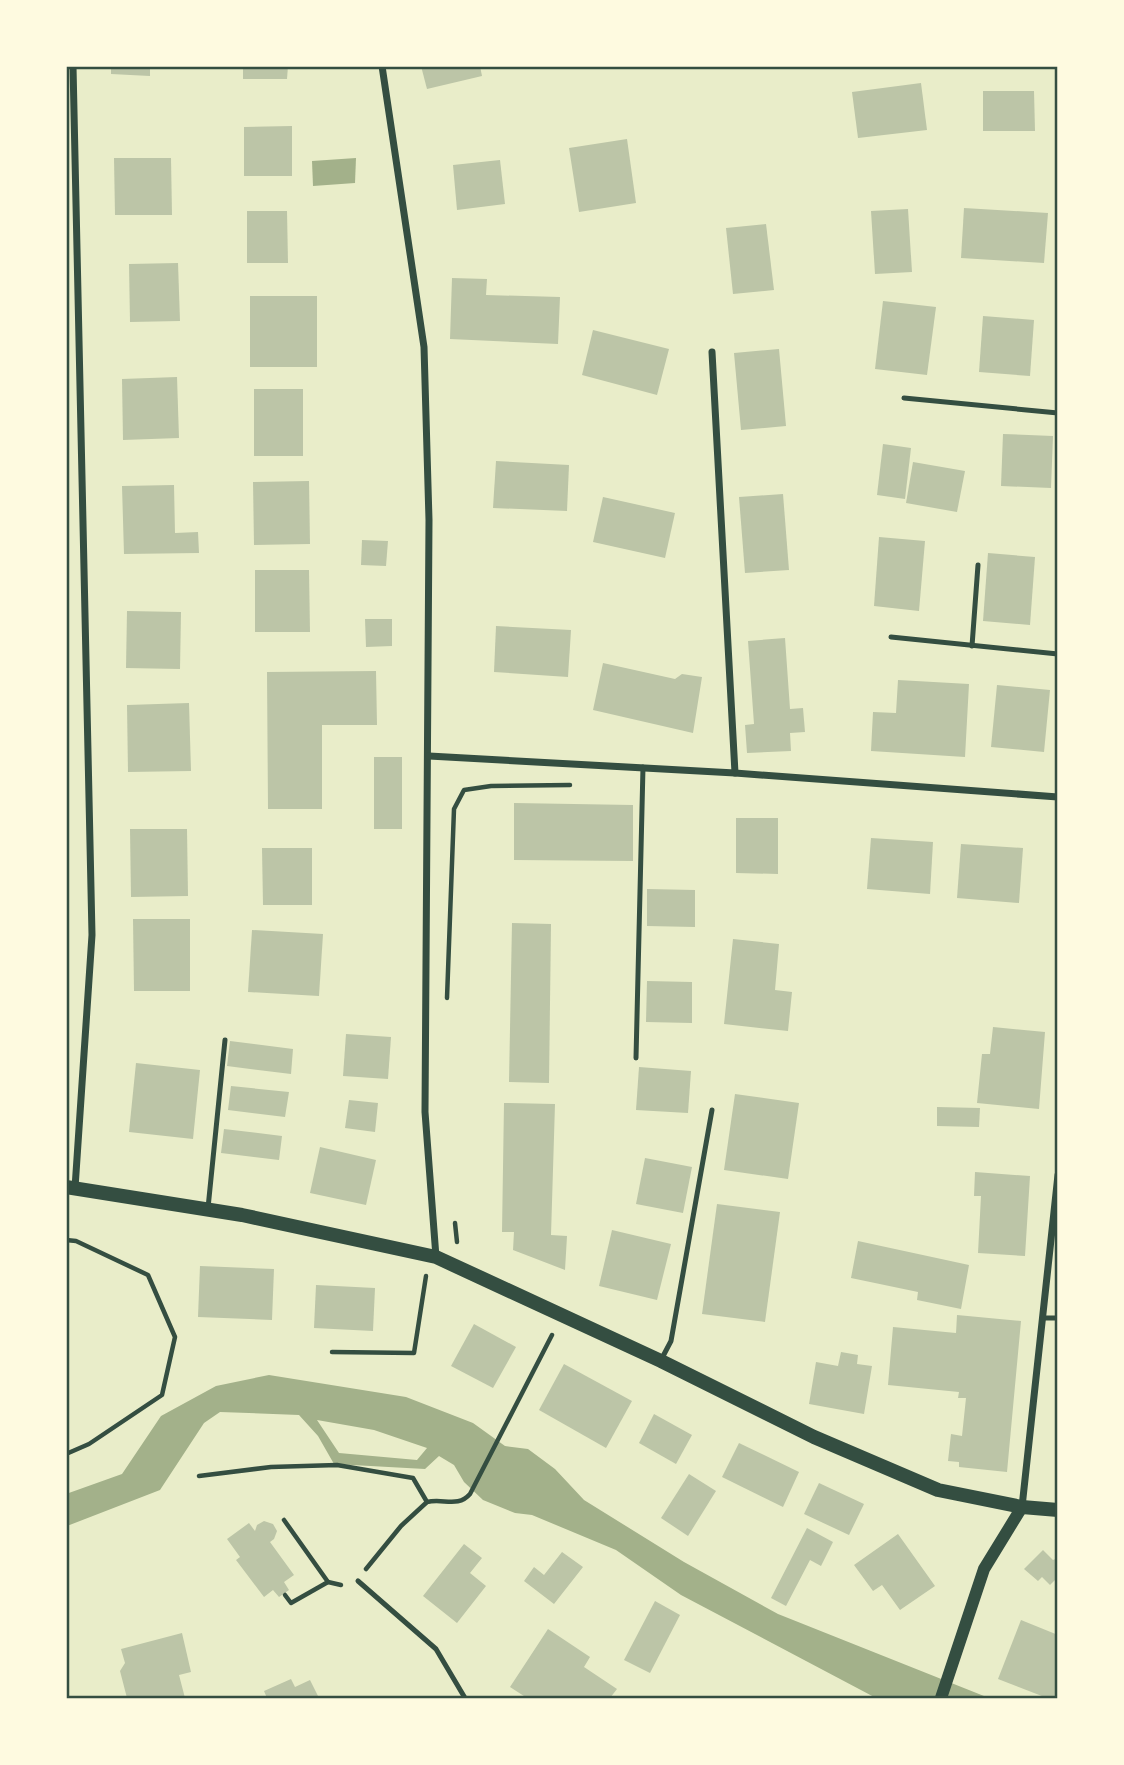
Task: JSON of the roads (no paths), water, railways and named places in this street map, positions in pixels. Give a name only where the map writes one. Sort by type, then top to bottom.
[{"type":"main road","points":[[71,1188],[208,1209],[436,1257],[661,1361],[814,1437],[938,1490],[1022,1507],[1058,1510]]},
{"type":"street","points":[[71,1188],[92,935],[73,66]]},
{"type":"street","points":[[382,66],[425,348],[429,520],[425,1112],[436,1257]]},
{"type":"street","points":[[712,352],[735,773]]},
{"type":"street","points":[[429,756],[735,773],[1058,797]]},
{"type":"street","points":[[941,1699],[984,1569],[1022,1507],[1058,1175]]},
{"type":"lane","points":[[904,398],[1058,413]]},
{"type":"lane","points":[[972,646],[978,565]]},
{"type":"lane","points":[[891,637],[1058,654]]},
{"type":"lane","points":[[636,1058],[642,767]]},
{"type":"lane","points":[[208,1209],[225,1040]]},
{"type":"lane","points":[[661,1361],[671,1341],[712,1110]]},
{"type":"lane","points":[[1042,1318],[1058,1318]]},
{"type":"lane","points":[[358,1581],[436,1649],[465,1699]]}]
